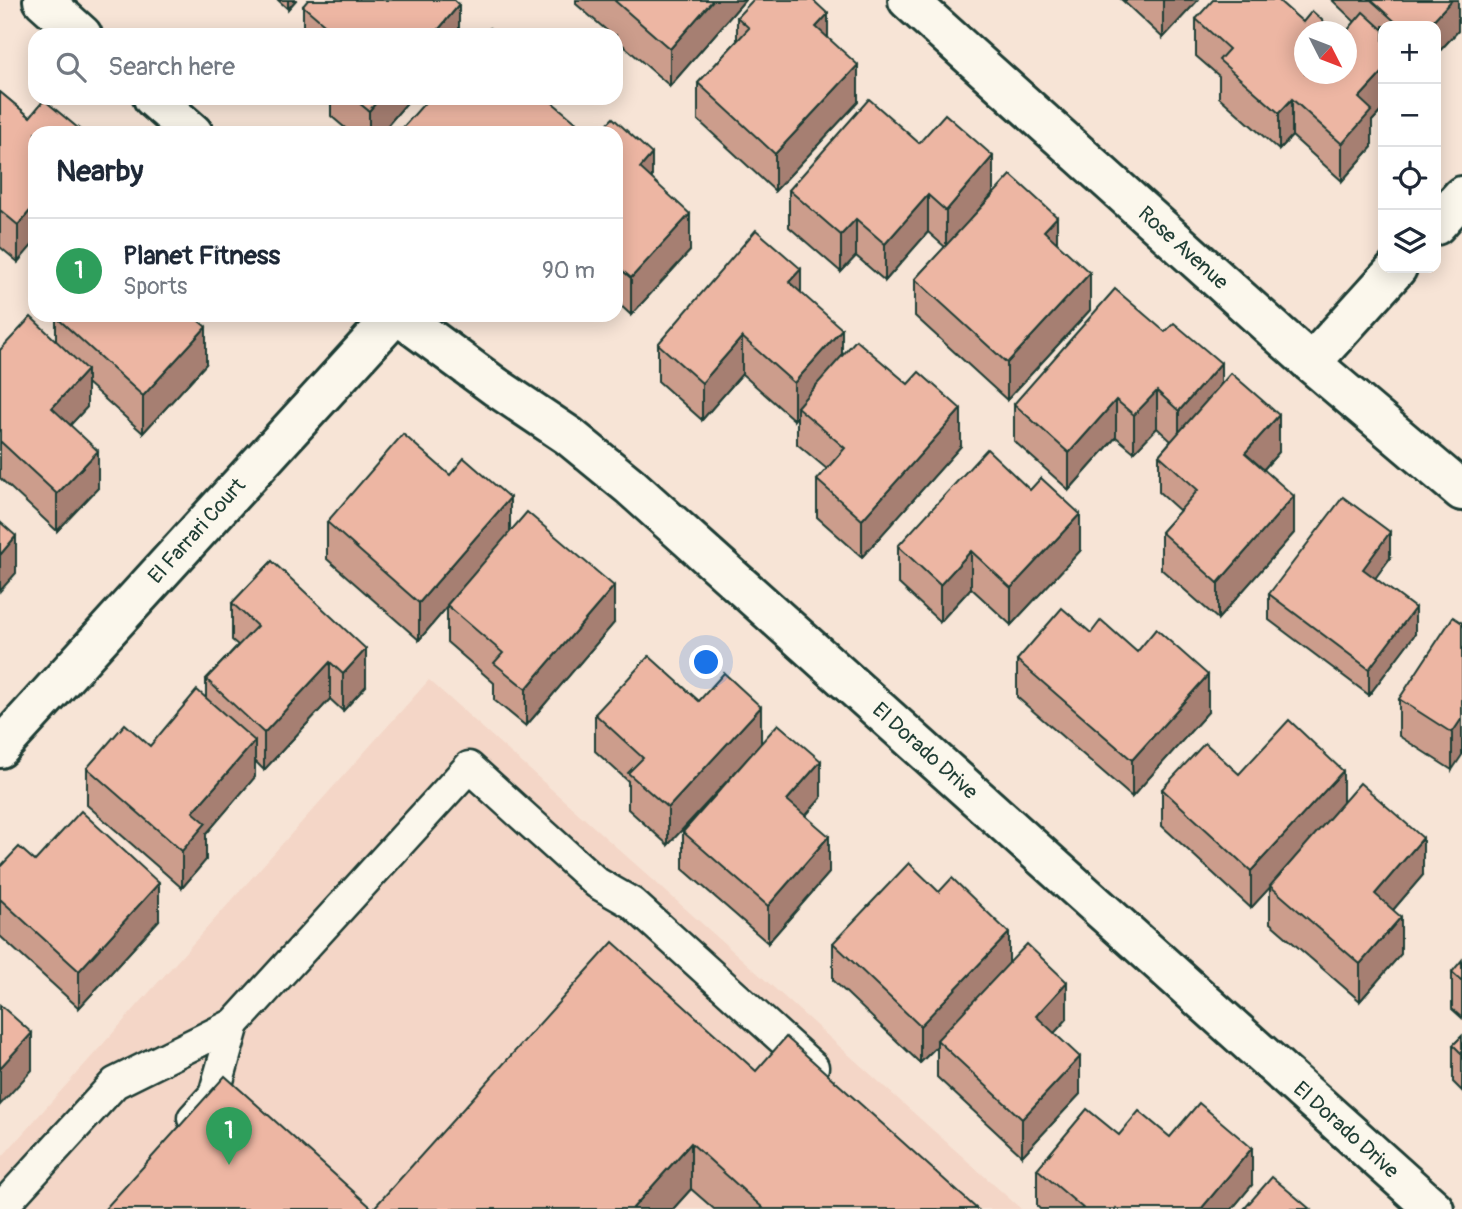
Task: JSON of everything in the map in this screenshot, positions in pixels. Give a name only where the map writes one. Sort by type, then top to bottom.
[{"type":"street","points":[[43,0],[74,28]]},
{"type":"street","name":"Rose Avenue","points":[[908,0],[1311,363],[1462,491]]},
{"type":"street","points":[[161,105],[185,126]]},
{"type":"street","points":[[1441,219],[1462,196]]},
{"type":"street","points":[[1311,363],[1392,273]]},
{"type":"street","name":"El Farrari Court","points":[[0,748],[390,322]]},
{"type":"street","name":"El Dorado Drive","points":[[406,322],[569,436],[630,486],[1434,1209]]},
{"type":"lane","points":[[0,1209],[115,1083],[234,1024],[469,767],[597,883],[632,903],[836,1088]]},
{"type":"lane","points":[[178,1136],[214,1095],[234,1024]]},
{"type":"shaded area","points":[[429,680],[1021,1209],[0,1209],[0,1159]]},
{"type":"building","points":[[308,0],[454,0],[459,5],[440,28],[329,28],[303,6]]},
{"type":"building","points":[[614,0],[713,0],[670,49]]},
{"type":"building","points":[[753,0],[813,0],[828,14],[816,27],[858,65],[775,154],[698,83],[749,28],[737,17]]},
{"type":"building","points":[[1213,0],[1278,0],[1302,21],[1294,21],[1294,84],[1357,84],[1355,21],[1363,12],[1378,26],[1378,77],[1359,98],[1372,110],[1342,144],[1292,99],[1279,113],[1219,60],[1229,49],[1196,19]]},
{"type":"building","points":[[1371,0],[1452,0],[1433,21],[1394,21]]},
{"type":"building","points":[[1312,11],[1323,21],[1304,21]]},
{"type":"building","points":[[0,92],[30,117],[40,105],[50,105],[76,126],[28,126],[28,213],[18,225],[0,210]]},
{"type":"building","points":[[869,99],[919,143],[945,114],[993,156],[946,211],[928,195],[885,244],[856,219],[841,235],[789,190]]},
{"type":"building","points":[[362,105],[374,105],[369,111]]},
{"type":"building","points":[[423,105],[555,105],[578,124],[576,126],[404,126]]},
{"type":"building","points":[[613,118],[622,126],[605,126]]},
{"type":"building","points":[[623,127],[652,154],[640,168],[690,214],[631,278],[623,271]]},
{"type":"building","points":[[1011,175],[1057,217],[1044,231],[1090,273],[1007,363],[915,279]]},
{"type":"building","points":[[756,230],[801,269],[789,282],[842,329],[794,383],[742,337],[702,383],[658,344]]},
{"type":"building","points":[[1115,289],[1165,332],[1174,323],[1221,363],[1179,411],[1157,391],[1134,415],[1116,400],[1069,453],[1014,404]]},
{"type":"building","points":[[28,320],[36,322],[87,370],[52,408],[98,451],[57,494],[0,441],[0,350]]},
{"type":"building","points":[[62,322],[200,322],[206,327],[143,396]]},
{"type":"building","points":[[856,340],[908,384],[919,372],[961,409],[862,520],[817,480],[845,448],[797,407]]},
{"type":"building","points":[[1231,373],[1279,415],[1245,453],[1294,496],[1218,583],[1161,532],[1198,490],[1159,455]]},
{"type":"building","points":[[403,434],[450,475],[464,458],[510,498],[419,603],[327,522]]},
{"type":"building","points":[[987,449],[1030,490],[1041,478],[1080,514],[1011,588],[971,551],[940,585],[898,546]]},
{"type":"building","points":[[1343,497],[1390,532],[1363,569],[1415,608],[1369,669],[1269,594]]},
{"type":"building","points":[[527,512],[614,586],[526,689],[494,663],[503,653],[447,605]]},
{"type":"building","points":[[0,522],[16,536],[0,555]]},
{"type":"building","points":[[272,561],[366,649],[343,674],[330,662],[264,733],[206,679],[257,626],[232,603]]},
{"type":"building","points":[[1062,608],[1091,633],[1101,620],[1137,652],[1156,629],[1208,675],[1132,760],[1017,660]]},
{"type":"building","points":[[1453,617],[1462,623],[1462,718],[1452,733],[1399,699]]},
{"type":"building","points":[[649,656],[699,701],[724,673],[761,707],[668,808],[628,773],[643,758],[595,714]]},
{"type":"building","points":[[197,690],[255,741],[193,812],[206,823],[182,851],[87,768],[125,724],[150,746]]},
{"type":"building","points":[[1289,720],[1343,771],[1251,871],[1162,789],[1205,743],[1239,774]]},
{"type":"building","points":[[778,724],[821,761],[787,800],[829,836],[768,906],[683,832]]},
{"type":"building","points":[[1360,783],[1423,838],[1375,894],[1401,917],[1360,964],[1270,886]]},
{"type":"building","points":[[81,811],[159,883],[79,971],[0,899],[0,867],[19,847],[35,861]]},
{"type":"building","points":[[909,863],[939,892],[952,878],[1009,933],[920,1026],[833,943]]},
{"type":"building","points":[[613,942],[756,1071],[786,1037],[977,1209],[764,1209],[691,1143],[632,1209],[373,1209]]},
{"type":"building","points":[[1027,944],[1067,982],[1036,1016],[1080,1057],[1022,1119],[937,1040]]},
{"type":"building","points":[[1462,960],[1462,981],[1452,972]]},
{"type":"building","points":[[0,1005],[32,1033],[0,1068]]},
{"type":"building","points":[[1462,1036],[1462,1054],[1453,1045]]},
{"type":"building","points":[[225,1076],[373,1209],[105,1209]]},
{"type":"building","points":[[1199,1103],[1252,1148],[1201,1209],[1084,1209],[1037,1169],[1087,1109],[1119,1135],[1139,1111],[1170,1137]]},
{"type":"building","points":[[1272,1177],[1310,1209],[1244,1209]]},
{"type":"place","name":"Planet Fitness","points":[[229,1165]]}]
